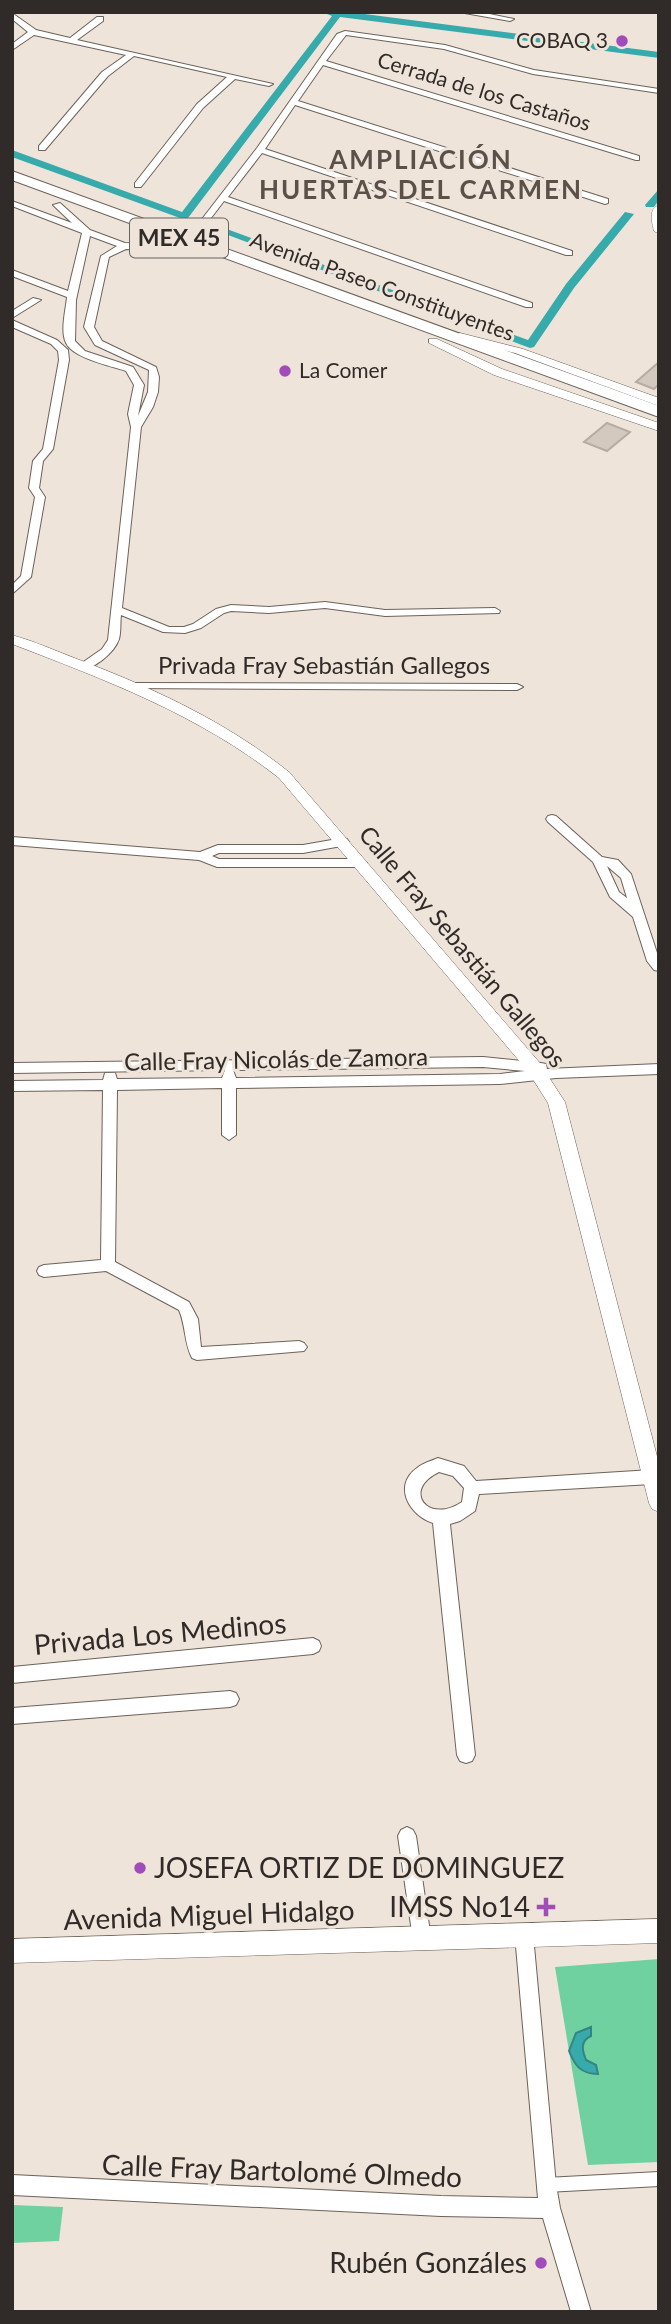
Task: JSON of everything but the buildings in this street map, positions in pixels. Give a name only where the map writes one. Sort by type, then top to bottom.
[{"type":"highway","name":"Avenida Paseo Constituyentes","points":[[12,175],[659,420]]},
{"type":"highway","name":"Avenida Paseo Constituyentes","points":[[12,189],[173,248],[440,337]]},
{"type":"highway","name":"Avenida Paseo Constituyentes","points":[[523,367],[659,412]]},
{"type":"street","points":[[463,12],[510,19]]},
{"type":"street","points":[[12,15],[33,32],[269,84]]},
{"type":"street","points":[[72,40],[100,19]]},
{"type":"street","points":[[12,47],[33,32]]},
{"type":"street","points":[[189,242],[260,150],[340,36],[345,33],[445,47],[533,72],[659,91]]},
{"type":"street","points":[[41,148],[105,74],[132,54]]},
{"type":"street","name":"Cerrada de los Castaños","points":[[321,62],[636,158]]},
{"type":"street","points":[[138,185],[200,106],[233,76]]},
{"type":"street","points":[[293,102],[605,201]]},
{"type":"street","points":[[260,150],[569,253]]},
{"type":"street","points":[[223,198],[529,305]]},
{"type":"street","points":[[12,203],[124,246],[173,248]]},
{"type":"street","points":[[57,205],[87,232]]},
{"type":"street","points":[[659,208],[656,217],[659,231]]},
{"type":"street","points":[[83,667],[106,651],[113,640],[136,427],[133,414],[139,385],[130,369],[82,353],[69,342],[72,296],[87,232]]},
{"type":"street","points":[[124,246],[105,256],[89,327],[98,343],[153,369],[156,379],[148,412],[136,427]]},
{"type":"street","points":[[82,253],[99,252],[105,256]]},
{"type":"street","points":[[12,273],[72,296]]},
{"type":"street","points":[[12,315],[36,300]]},
{"type":"street","points":[[12,323],[54,342],[63,350],[64,360],[48,449],[38,461],[34,488],[40,497],[26,577],[12,590]]},
{"type":"street","points":[[12,331],[30,330]]},
{"type":"street","points":[[440,337],[519,351],[659,402]]},
{"type":"street","points":[[440,337],[498,372],[659,427]]},
{"type":"street","points":[[118,610],[167,630],[185,630],[197,626],[220,611],[231,608],[269,610],[325,605],[385,613],[495,611]]},
{"type":"street","name":"Calle Fray Sebastián Gallegos","points":[[12,639],[130,686],[230,735],[260,753],[284,775],[543,1071],[556,1102],[659,1503]]},
{"type":"street","name":"Privada Fray Sebastián Gallegos","points":[[130,686],[517,687]]},
{"type":"street","points":[[552,819],[598,860],[614,894],[638,914]]},
{"type":"street","points":[[12,841],[201,856],[217,863],[362,863]]},
{"type":"street","points":[[201,856],[218,849],[303,849],[343,842]]},
{"type":"street","points":[[598,860],[614,863],[627,877],[653,961],[659,967]]},
{"type":"street","name":"Calle Fray Nicolás de Zamora","points":[[12,1068],[483,1062],[543,1071]]},
{"type":"street","points":[[229,1065],[229,1135]]},
{"type":"street","points":[[107,1265],[110,1066]]},
{"type":"street","points":[[543,1071],[659,1069]]},
{"type":"street","name":"Calle Fray Nicolás de Zamora","points":[[12,1086],[500,1079],[543,1071]]},
{"type":"street","points":[[44,1271],[107,1265],[184,1306],[192,1317],[193,1347],[197,1354],[299,1348]]},
{"type":"street","points":[[438,1465],[450,1466],[461,1472],[472,1488],[469,1506],[462,1513],[441,1519],[425,1514],[416,1506],[412,1496],[412,1485],[417,1475],[426,1468],[438,1465]]},
{"type":"street","points":[[472,1488],[652,1477]]},
{"type":"street","points":[[441,1519],[466,1755]]},
{"type":"street","name":"Privada Los Medinos","points":[[12,1675],[313,1646]]},
{"type":"street","points":[[12,1716],[230,1699]]},
{"type":"street","points":[[407,1836],[422,1939]]},
{"type":"street","name":"Avenida Miguel Hidalgo","points":[[12,1951],[659,1931]]},
{"type":"street","points":[[524,1935],[546,2185],[580,2312]]},
{"type":"street","points":[[546,2185],[659,2179]]},
{"type":"street","name":"Calle Fray Bartolomé Olmedo","points":[[12,2185],[441,2206],[550,2208]]},
{"type":"green space","points":[[659,1959],[659,2162],[588,2165],[555,1967]]},
{"type":"green space","points":[[12,2205],[63,2207],[59,2241],[12,2243]]},
{"type":"water","points":[[591,2027],[591,2036],[585,2040],[583,2049],[586,2060],[596,2065],[598,2074],[587,2073],[579,2068],[569,2051],[576,2033]]},
{"type":"waterway","points":[[326,12],[659,55]]},
{"type":"waterway","points":[[12,153],[184,216],[337,15]]},
{"type":"waterway","points":[[650,205],[659,192]]},
{"type":"waterway","points":[[209,226],[530,345],[570,286],[629,214]]},
{"type":"place","name":"COBAQ 3","points":[[622,41]]},
{"type":"place","name":"La Comer","points":[[285,371]]},
{"type":"place","name":"JOSEFA ORTIZ DE DOMINGUEZ","points":[[140,1868]]},
{"type":"place","name":"IMSS No14","points":[[546,1907]]},
{"type":"place","name":"Rubén Gonzáles","points":[[541,2263]]},
{"type":"district","name":"AMPLIACIÓN HUERTAS DEL CARMEN","points":[[421,175]]}]
